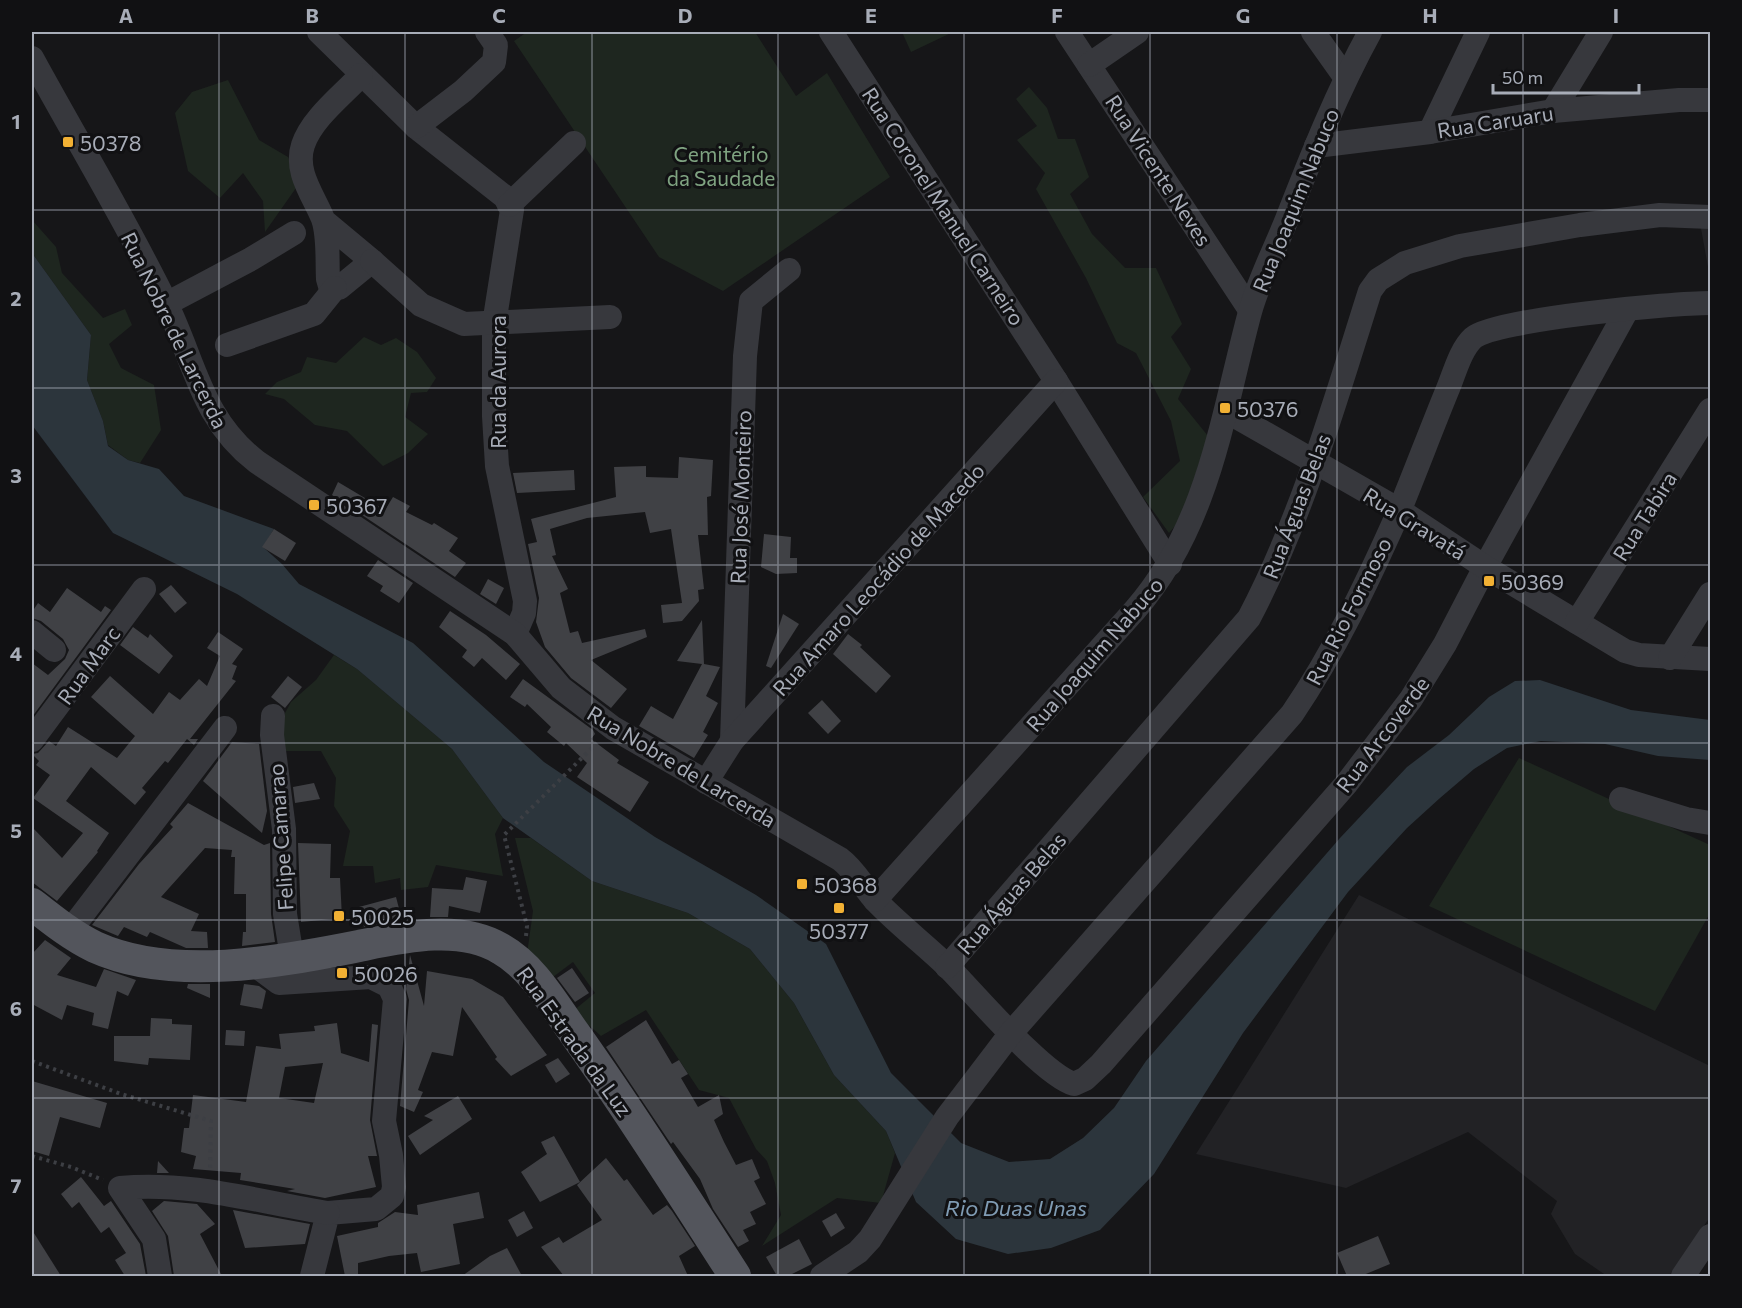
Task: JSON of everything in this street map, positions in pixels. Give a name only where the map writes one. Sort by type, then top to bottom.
[{"type":"main road","name":"Rua Estrada da Luz","points":[[32,904],[69,932],[96,947],[154,964],[221,966],[425,935],[474,937],[501,948],[525,968],[567,1023],[735,1276]]},
{"type":"street","points":[[319,32],[416,127],[492,185],[509,205],[574,142]]},
{"type":"street","points":[[416,127],[494,62],[496,45],[487,32]]},
{"type":"street","name":"Rua Coronel Manuel Carneiro","points":[[831,32],[1056,381],[1170,564]]},
{"type":"street","name":"Rua Vicente Neves","points":[[1066,32],[1250,310]]},
{"type":"street","points":[[1089,65],[1137,32]]},
{"type":"street","points":[[1314,32],[1345,77]]},
{"type":"street","name":"Rua Joaquim Nabuco","points":[[875,900],[1157,586],[1170,564],[1189,529],[1227,412],[1250,310],[1345,77],[1370,32]]},
{"type":"street","points":[[1431,132],[1478,32]]},
{"type":"street","points":[[1553,111],[1600,32]]},
{"type":"street","name":"Rua Nobre de Larcerda","points":[[32,58],[166,304],[200,389],[228,437],[243,452],[515,634],[561,688],[613,728],[834,854],[850,867],[875,900],[1055,1073]]},
{"type":"street","points":[[361,75],[320,119],[303,146],[302,170],[324,221],[330,286],[342,287],[372,261]]},
{"type":"street","name":"Rua Caruaru","points":[[1316,146],[1431,132],[1553,111],[1679,100],[1710,100]]},
{"type":"street","name":"Rua da Aurora","points":[[509,205],[510,224],[494,324],[494,416],[497,466],[525,601],[524,613],[515,634]]},
{"type":"street","name":"Rua Águas Belas","points":[[947,967],[1242,628],[1269,579],[1316,462],[1370,291],[1378,280],[1414,260],[1460,246],[1580,225],[1660,215],[1710,217]]},
{"type":"street","points":[[324,221],[421,305],[438,315],[464,324],[610,317]]},
{"type":"street","points":[[166,304],[259,255],[294,233]]},
{"type":"street","name":"Rua José Monteiro","points":[[732,741],[745,356],[751,301],[789,270]]},
{"type":"street","points":[[227,345],[315,314],[336,288]]},
{"type":"street","name":"Rua Rio Formoso","points":[[822,1276],[858,1252],[902,1192],[947,1117],[1011,1033],[1292,714],[1317,676],[1341,632],[1399,510],[1460,361],[1474,337],[1496,329],[1552,318],[1668,304],[1710,303]]},
{"type":"street","name":"Rua Arcoverde","points":[[1055,1073],[1065,1082],[1074,1084],[1085,1079],[1101,1064],[1365,761],[1428,673],[1626,310]]},
{"type":"street","name":"Rua Amaro Leocádio de Macedo","points":[[706,782],[732,741],[1056,381]]},
{"type":"street","name":"Rua Tabira","points":[[1577,622],[1710,410]]},
{"type":"street","name":"Rua Gravatá","points":[[1227,412],[1399,510],[1485,567],[1625,651],[1670,658],[1710,659]]},
{"type":"street","name":"Rua Marc","points":[[32,741],[144,589]]},
{"type":"street","points":[[1670,658],[1710,594]]},
{"type":"street","points":[[32,632],[54,650]]},
{"type":"street","name":"Felipe Camarao","points":[[273,716],[272,735],[284,829],[285,914],[291,957]]},
{"type":"street","points":[[69,932],[225,728]]},
{"type":"street","points":[[1621,799],[1710,824]]},
{"type":"street","points":[[160,1276],[154,1239],[120,1188],[148,1185],[221,1193],[328,1213],[376,1209],[392,1196],[394,1187],[392,1155],[384,1121],[395,1022],[395,999],[389,986],[382,980],[371,977],[279,983],[251,962]]},
{"type":"street","points":[[312,1276],[328,1213]]},
{"type":"street","points":[[1683,1276],[1710,1236]]},
{"type":"path","points":[[527,926],[504,835],[613,728]]},
{"type":"path","points":[[32,1061],[121,1094],[211,1121],[208,1169],[221,1193]]},
{"type":"path","points":[[32,1156],[71,1167],[120,1188]]},
{"type":"shaded area","points":[[1700,223],[1710,223],[1710,278]]},
{"type":"shaded area","points":[[1359,895],[1710,1066],[1710,1217],[1669,1276],[1607,1276],[1575,1254],[1551,1214],[1557,1201],[1468,1132],[1346,1188],[1196,1154]]},
{"type":"green space","name":"Cemitério da Saudade","points":[[527,32],[755,32],[796,96],[827,73],[890,177],[723,291],[659,257],[514,41]]},
{"type":"green space","points":[[902,32],[953,32],[911,52]]},
{"type":"green space","points":[[228,80],[259,140],[288,157],[296,188],[265,232],[263,201],[243,173],[220,198],[188,171],[175,113],[192,92]]},
{"type":"green space","points":[[1029,87],[1047,108],[1058,139],[1075,139],[1089,177],[1070,194],[1092,234],[1125,268],[1156,268],[1182,324],[1171,337],[1191,369],[1178,399],[1208,436],[1181,519],[1169,533],[1143,497],[1180,461],[1171,421],[1136,353],[1117,343],[1086,278],[1036,189],[1045,173],[1017,140],[1037,126],[1016,99]]},
{"type":"green space","points":[[32,220],[56,247],[62,273],[103,318],[125,309],[132,325],[109,344],[121,368],[154,385],[161,430],[140,463],[128,460],[108,445],[103,421],[87,380],[91,335],[32,253]]},
{"type":"green space","points":[[364,337],[381,345],[396,338],[417,352],[436,378],[427,392],[411,393],[405,417],[428,434],[408,453],[383,466],[347,431],[315,425],[284,399],[265,394],[277,382],[301,372],[307,357],[336,363]]},
{"type":"green space","points":[[334,655],[357,669],[452,749],[503,818],[495,834],[503,876],[436,865],[428,887],[401,890],[400,878],[375,883],[373,866],[343,866],[350,831],[334,806],[336,778],[321,751],[279,751],[278,726],[291,702],[316,680]]},
{"type":"green space","points":[[1519,758],[1710,845],[1710,913],[1655,1011],[1429,906]]},
{"type":"green space","points":[[515,838],[531,838],[592,881],[688,913],[750,949],[794,1003],[834,1075],[886,1131],[895,1153],[881,1203],[837,1198],[762,1246],[781,1215],[775,1183],[767,1161],[756,1149],[729,1098],[699,1090],[646,1010],[601,1036],[573,1011],[595,993],[573,962],[549,980],[525,968],[533,911]]},
{"type":"water","name":"Rio Duas Unas","points":[[32,253],[91,335],[87,380],[103,421],[108,446],[128,460],[159,469],[184,496],[274,529],[263,547],[299,584],[413,643],[544,762],[655,837],[756,895],[826,944],[891,1073],[961,1143],[1009,1162],[1050,1159],[1083,1138],[1114,1108],[1146,1061],[1340,838],[1407,767],[1449,735],[1489,697],[1515,681],[1540,680],[1631,710],[1710,720],[1710,760],[1658,756],[1605,744],[1541,741],[1507,748],[1474,769],[1440,798],[1407,828],[1348,892],[1243,1033],[1154,1174],[1100,1230],[1051,1248],[1008,1254],[956,1239],[916,1202],[886,1131],[834,1075],[794,1003],[750,949],[688,913],[592,881],[503,818],[452,749],[357,669],[237,594],[113,533],[32,425]]},
{"type":"building","points":[[679,457],[713,460],[711,496],[707,497],[708,535],[698,535],[704,589],[698,590],[699,601],[682,621],[663,623],[661,605],[682,603],[671,529],[650,533],[645,512],[587,518],[550,529],[556,555],[552,556],[568,589],[560,593],[570,633],[578,631],[582,643],[645,629],[647,637],[591,660],[627,689],[611,708],[571,678],[545,647],[536,622],[539,598],[528,544],[537,542],[531,519],[616,497],[614,467],[646,466],[646,477],[678,478]]},
{"type":"building","points":[[574,470],[575,490],[517,493],[513,473]]},
{"type":"building","points":[[338,482],[385,510],[393,497],[410,506],[406,512],[432,525],[434,523],[458,538],[449,551],[466,563],[455,577],[332,495]]},
{"type":"building","points":[[274,529],[296,543],[285,561],[262,547]]},
{"type":"building","points":[[764,534],[791,537],[790,558],[797,558],[797,573],[776,574],[761,567]]},
{"type":"building","points":[[378,560],[413,583],[399,603],[380,591],[383,586],[367,576]]},
{"type":"building","points":[[488,579],[504,588],[496,604],[480,594]]},
{"type":"building","points":[[171,585],[187,603],[175,613],[159,594]]},
{"type":"building","points":[[67,588],[101,612],[105,606],[111,610],[32,717],[32,663],[48,675],[65,659],[69,650],[63,639],[41,621],[32,618],[32,612],[38,603],[50,612]]},
{"type":"building","points":[[450,611],[486,635],[520,664],[506,680],[482,658],[474,667],[462,657],[467,650],[439,627]]},
{"type":"building","points":[[783,614],[799,624],[771,668],[766,666]]},
{"type":"building","points":[[702,620],[704,664],[720,667],[706,696],[718,703],[703,732],[708,735],[694,758],[639,726],[651,706],[673,719],[702,664],[677,661]]},
{"type":"building","points":[[133,627],[148,638],[150,634],[173,656],[159,674],[120,645]]},
{"type":"building","points":[[218,632],[243,649],[232,664],[237,666],[232,679],[236,681],[190,739],[198,739],[194,745],[187,739],[168,763],[165,761],[142,788],[146,792],[135,805],[91,767],[66,801],[109,833],[98,852],[57,901],[32,882],[32,827],[62,858],[83,833],[33,798],[50,775],[36,765],[39,761],[32,754],[38,753],[49,741],[56,746],[68,727],[117,758],[135,736],[91,697],[110,676],[153,714],[169,692],[180,700],[199,679],[207,686],[220,656],[207,648]]},
{"type":"building","points":[[848,634],[862,645],[860,647],[891,676],[876,693],[833,654]]},
{"type":"building","points":[[288,676],[302,687],[285,708],[271,697]]},
{"type":"building","points":[[523,679],[593,730],[595,734],[591,739],[619,760],[617,763],[649,782],[630,812],[577,777],[587,763],[566,743],[564,746],[547,732],[551,727],[527,704],[525,707],[510,697]]},
{"type":"building","points":[[822,700],[841,721],[828,734],[808,713]]},
{"type":"building","points":[[232,742],[259,744],[267,811],[262,833],[203,781]]},
{"type":"building","points":[[314,783],[320,799],[295,803],[293,787]]},
{"type":"building","points":[[188,803],[264,845],[270,843],[271,914],[275,942],[242,946],[243,932],[246,932],[246,894],[234,894],[235,857],[231,857],[232,850],[205,848],[161,897],[199,914],[191,931],[207,932],[208,948],[186,948],[150,932],[147,937],[124,927],[118,936],[92,925],[139,864],[173,827],[170,824]]},
{"type":"building","points":[[298,843],[331,844],[330,878],[340,878],[342,918],[301,922]]},
{"type":"building","points":[[466,877],[487,881],[480,913],[449,906],[448,917],[430,917],[432,888],[463,890]]},
{"type":"building","points":[[396,897],[402,920],[364,927],[359,907]]},
{"type":"building","points":[[45,940],[71,958],[57,975],[96,987],[104,969],[136,980],[128,996],[117,991],[108,1029],[92,1025],[94,1013],[67,1005],[62,1020],[32,1004],[32,954]]},
{"type":"building","points":[[410,955],[424,1006],[427,971],[472,979],[503,997],[547,1055],[511,1076],[495,1059],[497,1057],[462,1007],[453,1056],[432,1052],[418,1090],[423,1092],[414,1112],[400,1106],[409,1000],[406,989]]},
{"type":"building","points":[[572,968],[589,993],[575,1002],[557,978]]},
{"type":"building","points":[[188,984],[210,984],[210,998],[187,988]]},
{"type":"building","points":[[244,984],[259,986],[266,991],[262,1009],[240,1005]]},
{"type":"building","points":[[151,1018],[172,1019],[172,1024],[192,1025],[190,1060],[149,1058],[148,1065],[114,1061],[114,1036],[150,1036]]},
{"type":"building","points":[[646,1020],[672,1064],[679,1060],[688,1074],[681,1078],[698,1107],[719,1095],[723,1114],[714,1120],[724,1142],[736,1165],[752,1159],[760,1178],[754,1181],[766,1204],[750,1212],[756,1224],[743,1230],[749,1241],[738,1247],[713,1209],[700,1179],[673,1142],[671,1144],[606,1047]]},
{"type":"building","points":[[337,1023],[341,1053],[369,1062],[372,1024],[378,1025],[370,1120],[377,1156],[368,1156],[376,1187],[325,1198],[287,1191],[295,1189],[240,1180],[241,1173],[193,1169],[196,1156],[181,1152],[184,1128],[189,1128],[193,1095],[246,1102],[256,1046],[281,1049],[279,1034],[315,1031],[314,1026]],"holes":[[[323,1063],[314,1103],[279,1098],[285,1067]]]},
{"type":"building","points":[[226,1030],[245,1031],[244,1046],[225,1045]]},
{"type":"building","points":[[558,1058],[570,1074],[556,1083],[545,1065]]},
{"type":"building","points":[[32,1081],[107,1103],[100,1128],[60,1117],[49,1156],[32,1151]]},
{"type":"building","points":[[458,1096],[472,1119],[420,1155],[408,1136],[433,1120],[424,1116]]},
{"type":"building","points":[[554,1136],[580,1182],[540,1202],[521,1172],[547,1154],[541,1142]]},
{"type":"building","points":[[606,1158],[624,1181],[627,1179],[653,1215],[667,1205],[672,1211],[695,1246],[679,1256],[688,1276],[564,1276],[541,1247],[559,1237],[563,1243],[602,1220],[577,1185]]},
{"type":"building","points":[[158,1161],[169,1173],[157,1173]]},
{"type":"building","points":[[81,1177],[104,1206],[111,1201],[140,1244],[146,1276],[125,1276],[115,1260],[126,1253],[109,1227],[101,1233],[79,1202],[72,1208],[61,1194]]},
{"type":"building","points":[[479,1192],[484,1218],[453,1224],[460,1264],[421,1272],[417,1253],[358,1263],[358,1276],[345,1276],[337,1236],[378,1227],[378,1223],[395,1212],[418,1215],[417,1205]]},
{"type":"building","points":[[164,1201],[197,1204],[215,1224],[200,1234],[222,1276],[174,1276],[168,1236],[152,1211]]},
{"type":"building","points":[[233,1210],[310,1224],[305,1244],[245,1248]]},
{"type":"building","points":[[524,1211],[533,1228],[517,1237],[508,1220]]},
{"type":"building","points":[[836,1213],[845,1228],[831,1237],[822,1221]]},
{"type":"building","points":[[32,1230],[61,1276],[32,1276]]},
{"type":"building","points":[[1378,1236],[1390,1264],[1361,1276],[1347,1276],[1337,1253]]},
{"type":"building","points":[[799,1239],[812,1264],[788,1276],[777,1276],[766,1257]]},
{"type":"building","points":[[507,1248],[522,1276],[462,1276],[490,1256]]},
{"type":"place","name":"50378","points":[[68,142]]},
{"type":"place","name":"50376","points":[[1225,408]]},
{"type":"place","name":"50367","points":[[314,505]]},
{"type":"place","name":"50369","points":[[1489,581]]},
{"type":"place","name":"50368","points":[[802,884]]},
{"type":"place","name":"50377","points":[[839,908]]},
{"type":"place","name":"50025","points":[[339,916]]},
{"type":"place","name":"50026","points":[[342,973]]}]
